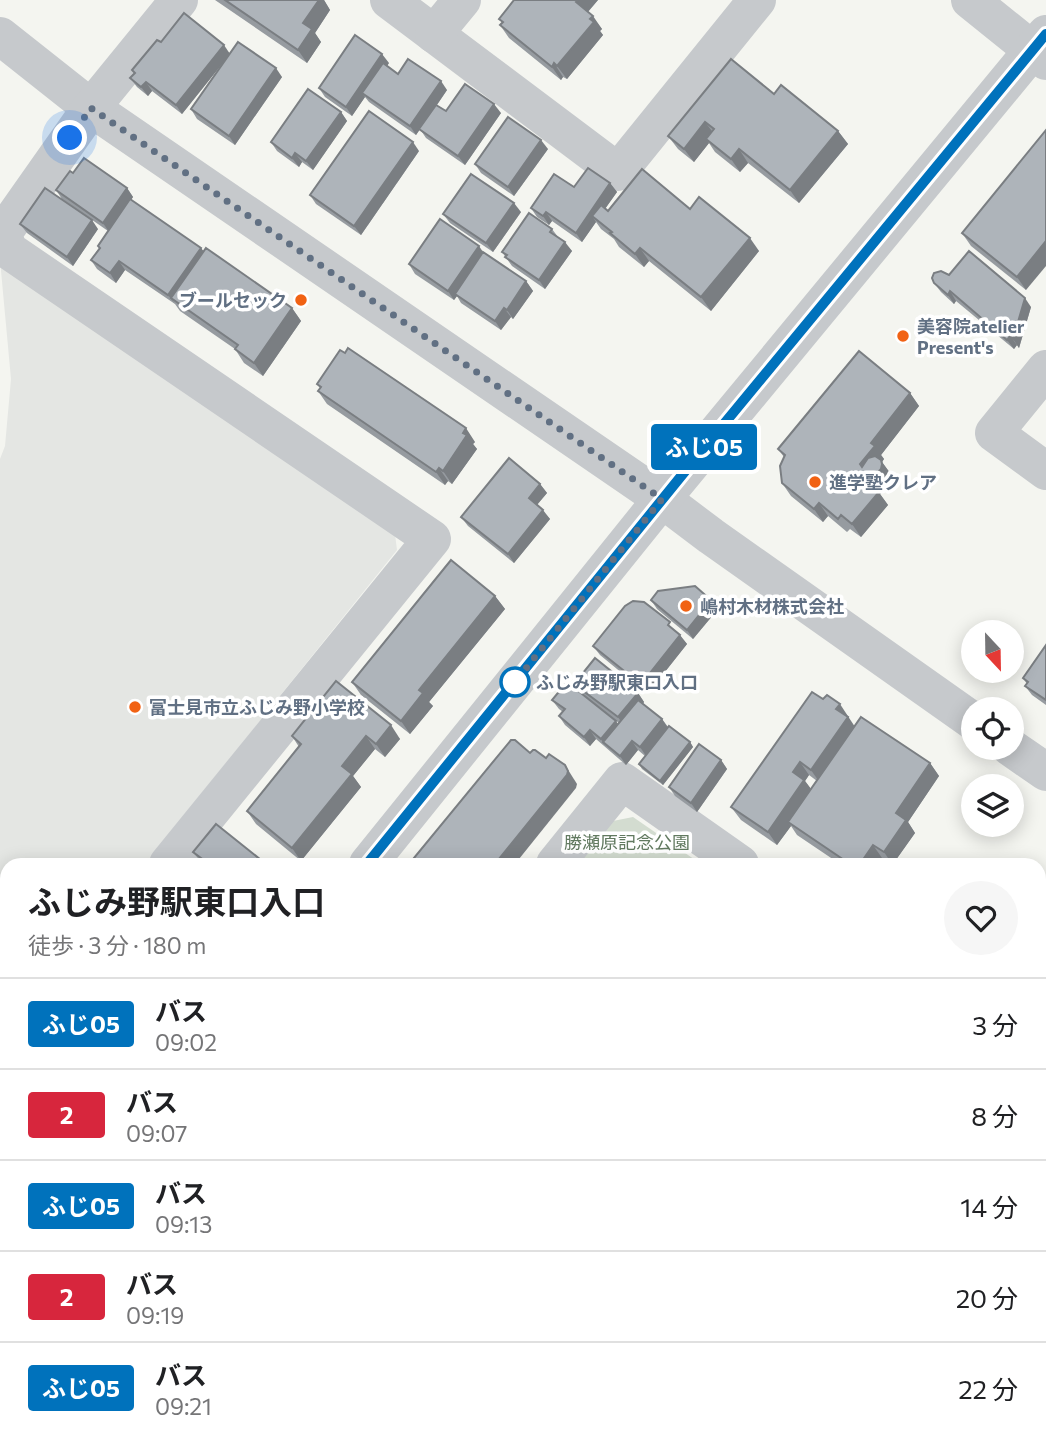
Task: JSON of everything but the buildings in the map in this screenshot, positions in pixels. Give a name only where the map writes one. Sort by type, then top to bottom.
[{"type":"street","points":[[173,858],[432,539],[8,250],[1,232],[91,108],[179,0]]},
{"type":"street","points":[[389,0],[618,172],[757,0]]},
{"type":"street","points":[[434,34],[462,0]]},
{"type":"street","points":[[373,858],[662,499],[1042,48],[970,0]]},
{"type":"street","points":[[1,37],[91,108],[662,499],[961,713]]},
{"type":"street","points":[[1046,369],[994,433],[1046,471]]},
{"type":"street","points":[[1024,757],[1046,772]]},
{"type":"street","points":[[560,858],[622,781],[731,858]]},
{"type":"shaded area","name":"富士見市立ふじみ野小学校","points":[[0,260],[395,534],[397,550],[150,858],[0,858],[0,459],[5,446],[11,379]]},
{"type":"green space","name":"勝瀬原記念公園","points":[[633,817],[692,858],[583,858],[613,821]]},
{"type":"bus line","name":"ふじ05","points":[[372,858],[695,459],[1046,34]]},
{"type":"place","name":"ブールセック","points":[[301,300]]},
{"type":"place","name":"美容院atelier Present's","points":[[903,336]]},
{"type":"place","name":"進学塾クレア","points":[[815,482]]},
{"type":"place","name":"嶋村木材株式会社","points":[[686,606]]},
{"type":"place","name":"ふじみ野駅東口入口","points":[[515,682]]},
{"type":"place","name":"富士見市立ふじみ野小学校","points":[[135,707]]},
{"type":"route","points":[[70,138],[91,108],[662,499],[515,682]]}]
